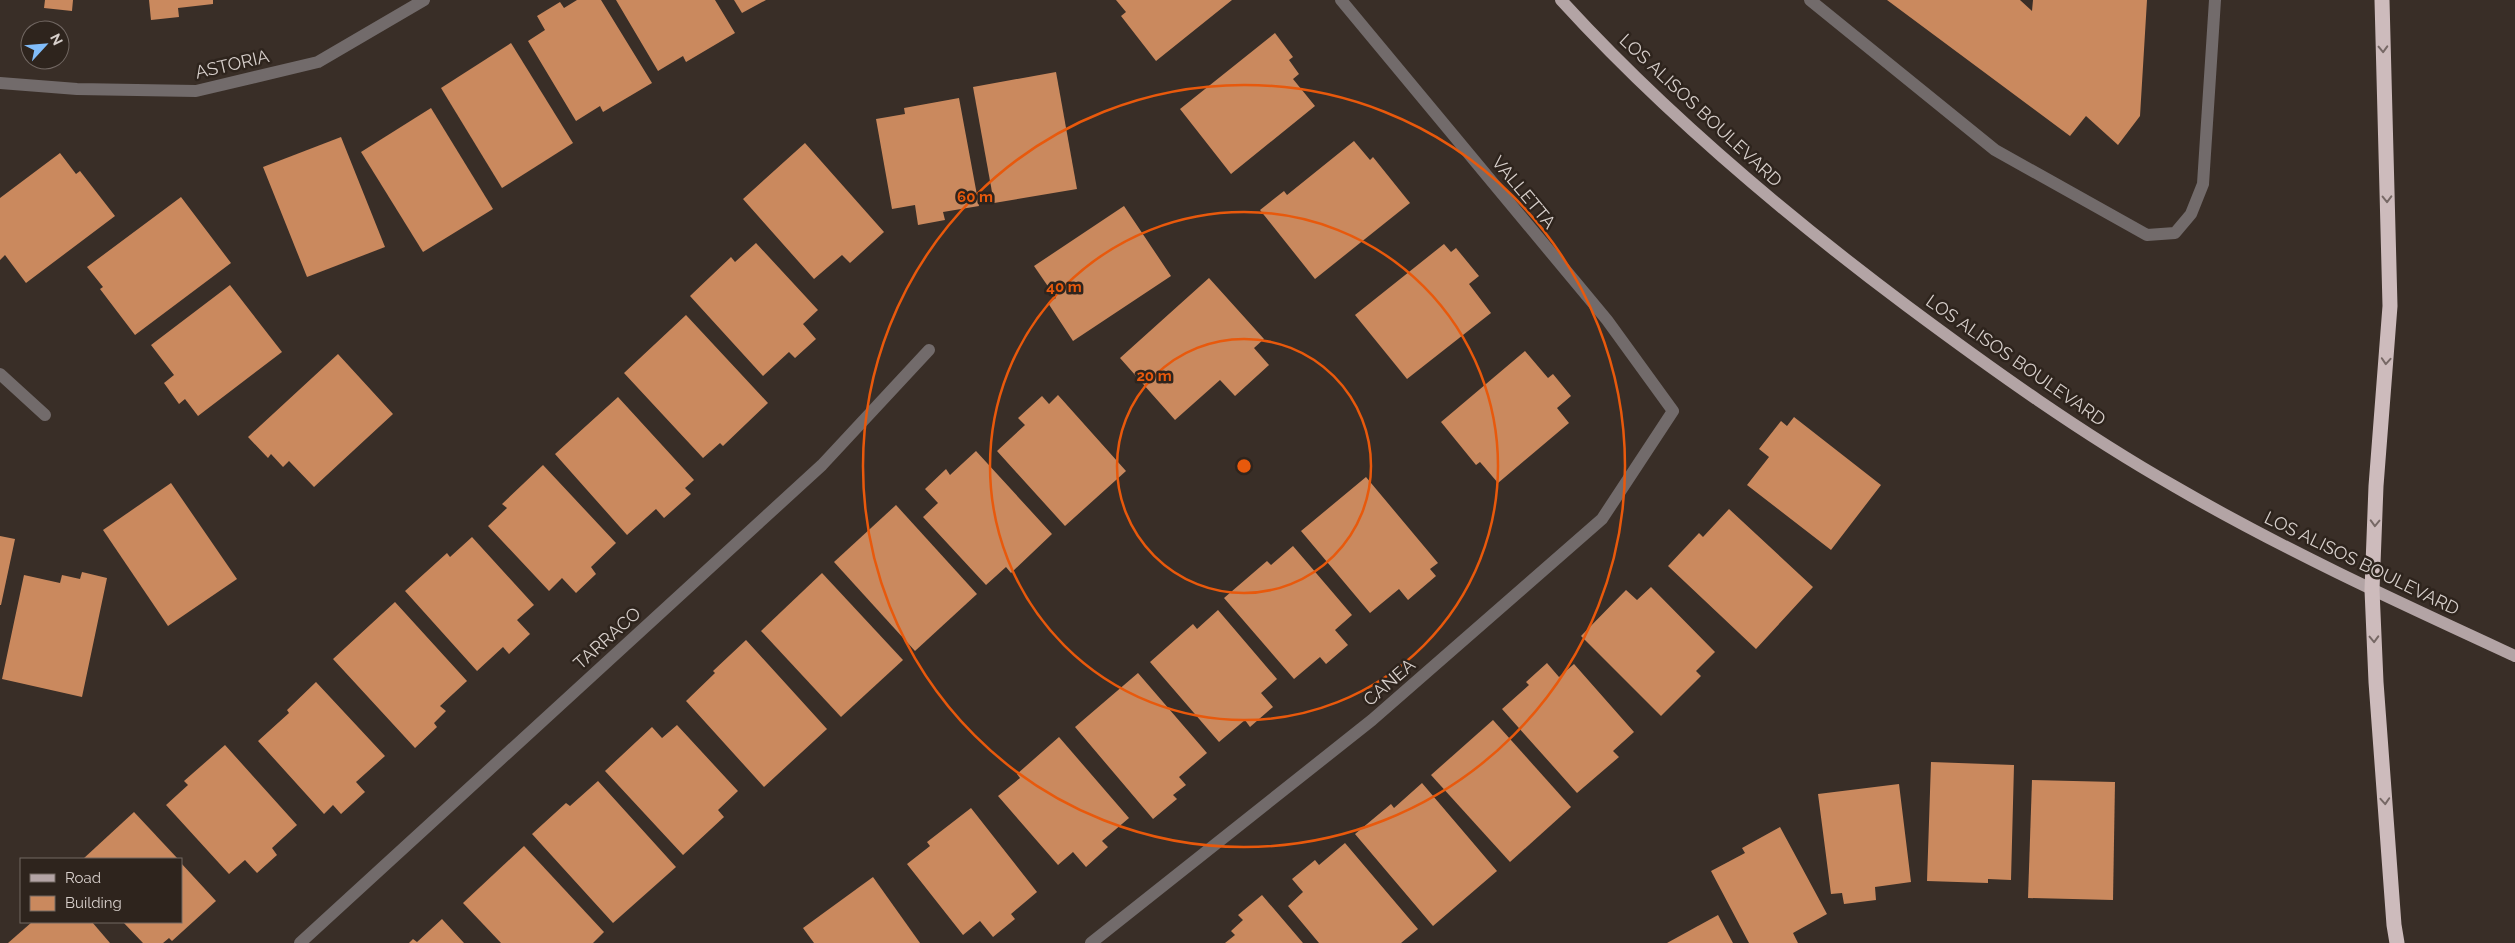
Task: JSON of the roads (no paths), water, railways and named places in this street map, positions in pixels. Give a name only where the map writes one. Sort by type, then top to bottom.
[{"type":"highway","points":[[2382,0],[2390,306],[2376,486],[2372,590],[2376,682],[2394,925],[2398,943]]},
{"type":"main road","name":"LOS ALISOS BOULEVARD","points":[[1561,0],[1669,110],[1778,205],[1851,264],[1948,337],[2026,392],[2174,486],[2372,590],[2515,656]]},
{"type":"street","name":"ASTORIA","points":[[0,83],[77,89],[196,91],[318,62],[424,0]]},
{"type":"street","name":"VALLETTA","points":[[1342,0],[1607,320],[1673,411]]},
{"type":"street","points":[[1810,0],[1995,150],[2147,235],[2175,233],[2191,214],[2203,184],[2215,0]]},
{"type":"street","name":"TARRACO","points":[[300,943],[822,465],[929,350]]},
{"type":"street","points":[[0,374],[45,415]]},
{"type":"street","name":"CANEA","points":[[1090,943],[1372,720],[1602,519],[1673,411]]}]
